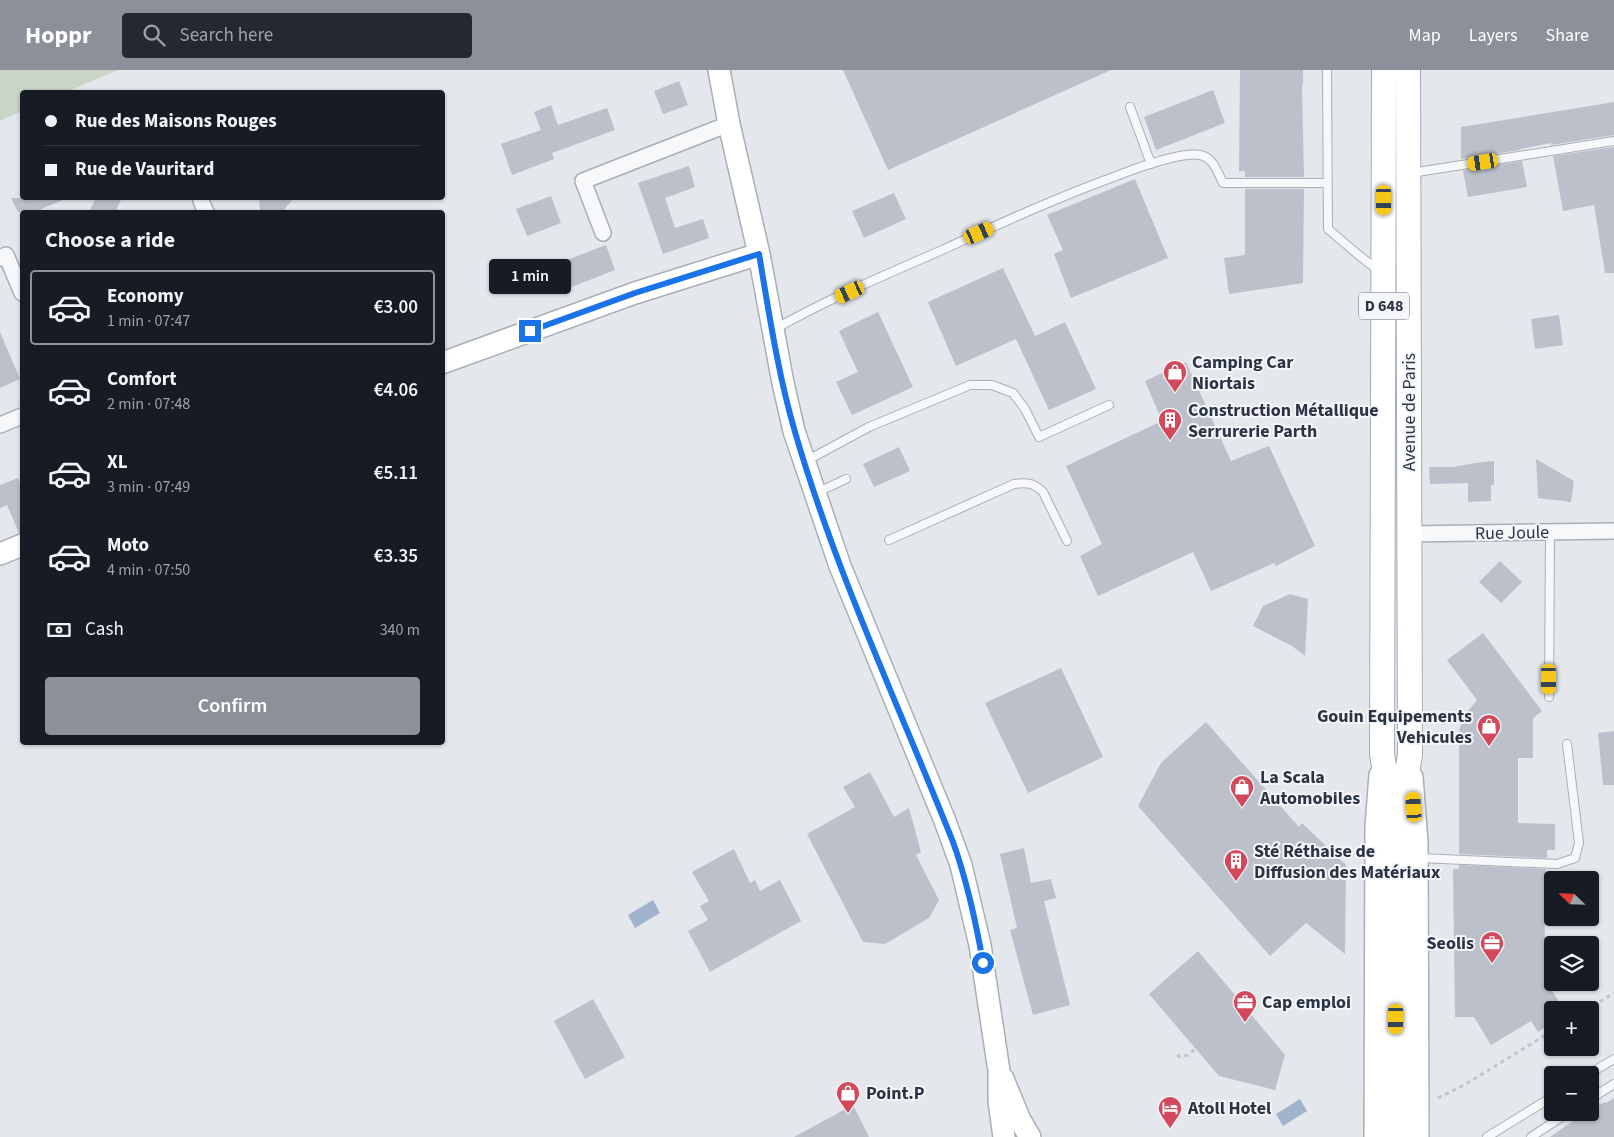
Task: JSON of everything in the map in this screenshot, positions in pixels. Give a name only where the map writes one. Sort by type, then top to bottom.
[{"type":"main road","name":"Avenue de Paris","points":[[1384,70],[1382,754],[1396,842],[1397,1137]]},
{"type":"main road","name":"Avenue de Paris","points":[[1396,842],[1410,755],[1408,70]]},
{"type":"street","points":[[719,70],[729,124],[759,254],[794,431],[840,566],[945,821],[961,865],[980,945],[999,1071],[999,1101],[1004,1137]]},
{"type":"street","points":[[603,233],[583,182],[729,124]]},
{"type":"street","points":[[445,362],[635,293],[759,254]]},
{"type":"street","points":[[0,258],[6,255],[20,288]]},
{"type":"street","points":[[0,425],[20,417]]},
{"type":"street","name":"Rue Joule","points":[[1409,534],[1614,531]]},
{"type":"street","points":[[0,554],[20,546]]},
{"type":"street","name":"Avenue de Paris","points":[[1375,1137],[1376,826],[1382,754]]},
{"type":"street","name":"Avenue de Paris","points":[[1410,755],[1417,858],[1418,1137]]},
{"type":"street","points":[[999,1071],[1020,1120],[1030,1137]]},
{"type":"lane","points":[[1327,70],[1328,229],[1384,274]]},
{"type":"lane","points":[[1130,107],[1150,164]]},
{"type":"lane","points":[[1408,174],[1614,141]]},
{"type":"lane","points":[[773,330],[882,276],[1070,192],[1150,164],[1184,156],[1200,155],[1214,165],[1223,183],[1328,183]]},
{"type":"lane","points":[[804,462],[869,427],[970,385],[992,385],[1013,393],[1025,410],[1038,438],[1108,405]]},
{"type":"lane","points":[[814,494],[846,479]]},
{"type":"lane","points":[[890,540],[1014,484],[1024,482],[1037,486],[1043,492],[1067,541]]},
{"type":"lane","points":[[1548,698],[1550,532]]},
{"type":"lane","points":[[1417,858],[1557,864],[1575,858],[1579,843],[1567,744]]},
{"type":"lane","points":[[1599,1068],[1614,1059]]},
{"type":"lane","points":[[1599,1093],[1614,1084]]},
{"type":"lane","points":[[1487,1137],[1544,1102]]},
{"type":"lane","points":[[1531,1137],[1555,1121]]},
{"type":"path","points":[[1599,1002],[1614,993]]},
{"type":"path","points":[[1418,1098],[1432,1100],[1466,1084],[1544,1036]]},
{"type":"path","points":[[1176,1055],[1180,1057],[1188,1055],[1196,1048]]},
{"type":"green space","points":[[0,70],[118,70],[71,90],[20,90],[20,112],[0,121]]},
{"type":"water","points":[[653,900],[660,913],[635,928],[628,915]]},
{"type":"water","points":[[1300,1099],[1307,1111],[1283,1126],[1276,1114]]},
{"type":"building","points":[[843,70],[1111,70],[888,170]]},
{"type":"building","points":[[1240,70],[1303,70],[1304,177],[1245,177],[1245,171],[1239,171]]},
{"type":"building","points":[[679,81],[688,105],[663,114],[654,91]]},
{"type":"building","points":[[1213,90],[1225,123],[1156,150],[1144,117]]},
{"type":"building","points":[[1614,102],[1614,135],[1551,145],[1551,143],[1461,159],[1461,127]]},
{"type":"building","points":[[551,105],[558,125],[607,108],[615,130],[552,153],[554,159],[512,175],[501,144],[541,130],[534,112]]},
{"type":"building","points":[[1614,147],[1614,273],[1605,273],[1594,205],[1563,211],[1553,156]]},
{"type":"building","points":[[1522,161],[1527,187],[1468,197],[1463,170]]},
{"type":"building","points":[[689,166],[695,187],[665,198],[675,228],[703,219],[709,238],[663,254],[638,183]]},
{"type":"building","points":[[1135,179],[1168,258],[1071,298],[1054,254],[1063,250],[1047,215]]},
{"type":"building","points":[[1245,189],[1304,189],[1303,283],[1229,294],[1224,258],[1245,255]]},
{"type":"building","points":[[894,193],[906,219],[864,238],[852,211]]},
{"type":"building","points":[[551,196],[561,223],[527,236],[516,209]]},
{"type":"building","points":[[11,198],[20,198],[20,200],[63,200],[39,210],[20,210],[18,212]]},
{"type":"building","points":[[95,200],[121,200],[116,210],[90,210]]},
{"type":"building","points":[[259,200],[292,200],[284,210],[260,210]]},
{"type":"building","points":[[606,245],[615,270],[569,288],[559,263]]},
{"type":"building","points":[[1003,268],[1035,336],[1065,322],[1096,389],[1049,410],[1016,339],[956,366],[928,302]]},
{"type":"building","points":[[878,312],[913,387],[852,415],[836,382],[858,372],[839,331]]},
{"type":"building","points":[[1559,315],[1563,345],[1535,349],[1531,319]]},
{"type":"building","points":[[0,332],[20,379],[0,388]]},
{"type":"building","points":[[1186,362],[1231,461],[1269,446],[1315,546],[1276,566],[1274,563],[1211,591],[1193,552],[1098,596],[1080,556],[1102,544],[1066,466],[1162,421],[1145,381]]},
{"type":"building","points":[[899,447],[910,471],[874,487],[863,464]]},
{"type":"building","points":[[1536,459],[1574,481],[1571,502],[1538,498]]},
{"type":"building","points":[[1494,461],[1494,485],[1491,485],[1491,501],[1468,502],[1468,483],[1430,484],[1429,467],[1453,467]]},
{"type":"building","points":[[18,478],[20,484],[20,533],[7,505],[0,508],[0,485]]},
{"type":"building","points":[[1500,561],[1522,582],[1501,603],[1479,582]]},
{"type":"building","points":[[1290,594],[1308,599],[1305,656],[1292,646],[1253,626],[1263,606]]},
{"type":"building","name":"Gouin Equipements Vehicules","points":[[1483,633],[1542,711],[1533,718],[1533,758],[1518,758],[1518,823],[1555,824],[1555,850],[1547,850],[1547,858],[1459,854],[1459,732],[1463,717],[1477,700],[1447,660]]},
{"type":"building","points":[[1061,668],[1103,757],[1028,793],[985,703]]},
{"type":"building","points":[[1206,722],[1299,827],[1302,823],[1346,865],[1345,954],[1306,923],[1270,956],[1138,806],[1161,763]]},
{"type":"building","points":[[1614,731],[1614,785],[1603,785],[1598,733]]},
{"type":"building","points":[[870,772],[894,817],[909,808],[921,852],[916,855],[939,900],[929,918],[885,944],[863,942],[807,834],[855,807],[843,787]]},
{"type":"building","points":[[1024,848],[1031,883],[1051,879],[1056,898],[1044,901],[1070,1005],[1033,1015],[1010,930],[1017,928],[1000,854]]},
{"type":"building","points":[[734,849],[750,883],[755,880],[760,891],[780,880],[801,921],[710,972],[688,931],[708,920],[700,906],[709,901],[692,872]]},
{"type":"building","points":[[1459,865],[1546,869],[1544,871],[1544,991],[1552,991],[1558,1001],[1544,1001],[1544,1028],[1538,1032],[1531,1021],[1491,1045],[1474,1017],[1455,1017],[1453,869],[1459,869]]},
{"type":"building","points":[[1198,951],[1285,1055],[1275,1090],[1219,1076],[1149,994]]},
{"type":"building","points":[[593,999],[625,1057],[585,1079],[554,1021]]},
{"type":"building","points":[[1614,1098],[1614,1137],[1550,1137],[1573,1121],[1599,1121],[1599,1105]]},
{"type":"building","name":"Point.P","points":[[853,1105],[869,1137],[794,1137]]},
{"type":"place","name":"Camping Car Niortais","points":[[1175,393]]},
{"type":"place","name":"Construction Métallique Serrurerie Parth","points":[[1170,441]]},
{"type":"place","name":"Gouin Equipements Vehicules","points":[[1489,747]]},
{"type":"place","name":"La Scala Automobiles","points":[[1242,808]]},
{"type":"place","name":"Sté Réthaise de Diffusion des Matériaux","points":[[1236,882]]},
{"type":"place","name":"Seolis","points":[[1492,964]]},
{"type":"place","name":"Cap emploi","points":[[1245,1023]]},
{"type":"place","name":"Point.P","points":[[848,1114]]},
{"type":"place","name":"Atoll Hotel","points":[[1170,1129]]},
{"type":"route","points":[[530,331],[635,293],[759,254],[794,431],[840,566],[953,842],[971,904],[983,963]]}]
